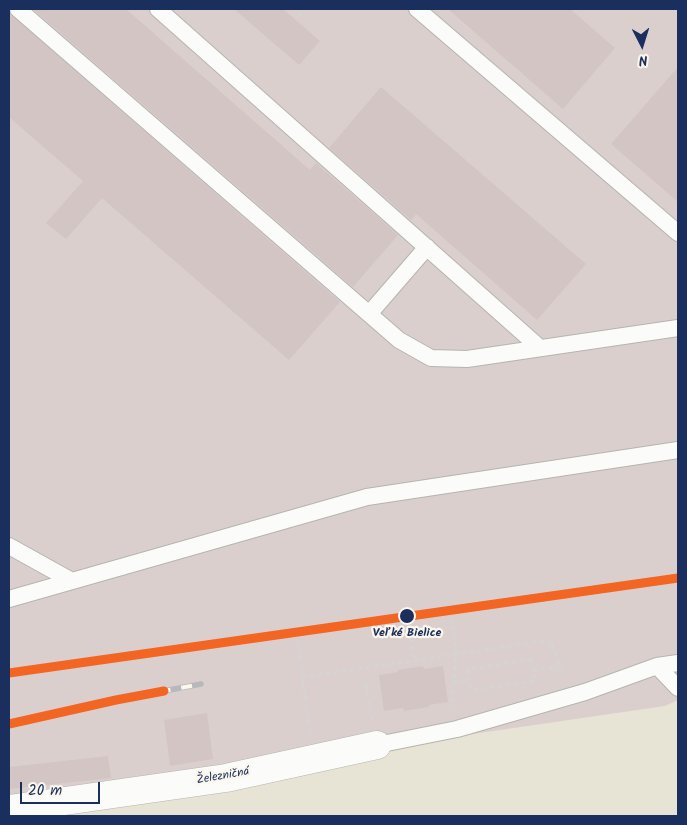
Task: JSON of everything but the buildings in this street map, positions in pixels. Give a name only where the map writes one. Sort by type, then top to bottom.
[{"type":"street","name":"Železničná","points":[[9,809],[226,778],[377,745]]},
{"type":"lane","points":[[18,9],[399,340],[431,358],[467,359],[678,328]]},
{"type":"lane","points":[[158,9],[540,348]]},
{"type":"lane","points":[[417,9],[678,233]]},
{"type":"lane","points":[[369,314],[427,247]]},
{"type":"lane","points":[[9,599],[367,497],[678,450]]},
{"type":"lane","points":[[9,546],[72,581]]},
{"type":"lane","points":[[377,745],[457,729],[585,692],[656,666],[678,663]]},
{"type":"lane","points":[[656,666],[678,688]]},
{"type":"path","points":[[300,16],[303,9]]},
{"type":"path","points":[[407,606],[414,660]]},
{"type":"path","points":[[452,619],[456,654],[452,701],[457,729]]},
{"type":"path","points":[[303,677],[551,640],[558,667],[585,692]]},
{"type":"path","points":[[298,641],[313,759]]},
{"type":"path","points":[[532,659],[533,670],[535,681],[471,690],[468,668],[532,659]]},
{"type":"path","points":[[533,670],[558,667]]},
{"type":"path","points":[[453,682],[470,679]]},
{"type":"path","points":[[366,685],[377,745]]},
{"type":"shaded area","points":[[9,9],[678,9],[678,700],[665,706],[9,800]]},
{"type":"railway","points":[[9,724],[116,700],[201,684]]},
{"type":"transit line","points":[[9,673],[678,578]]},
{"type":"transit line","points":[[9,724],[164,691]]},
{"type":"place","name":"Veľké Bielice","points":[[407,616]]}]
